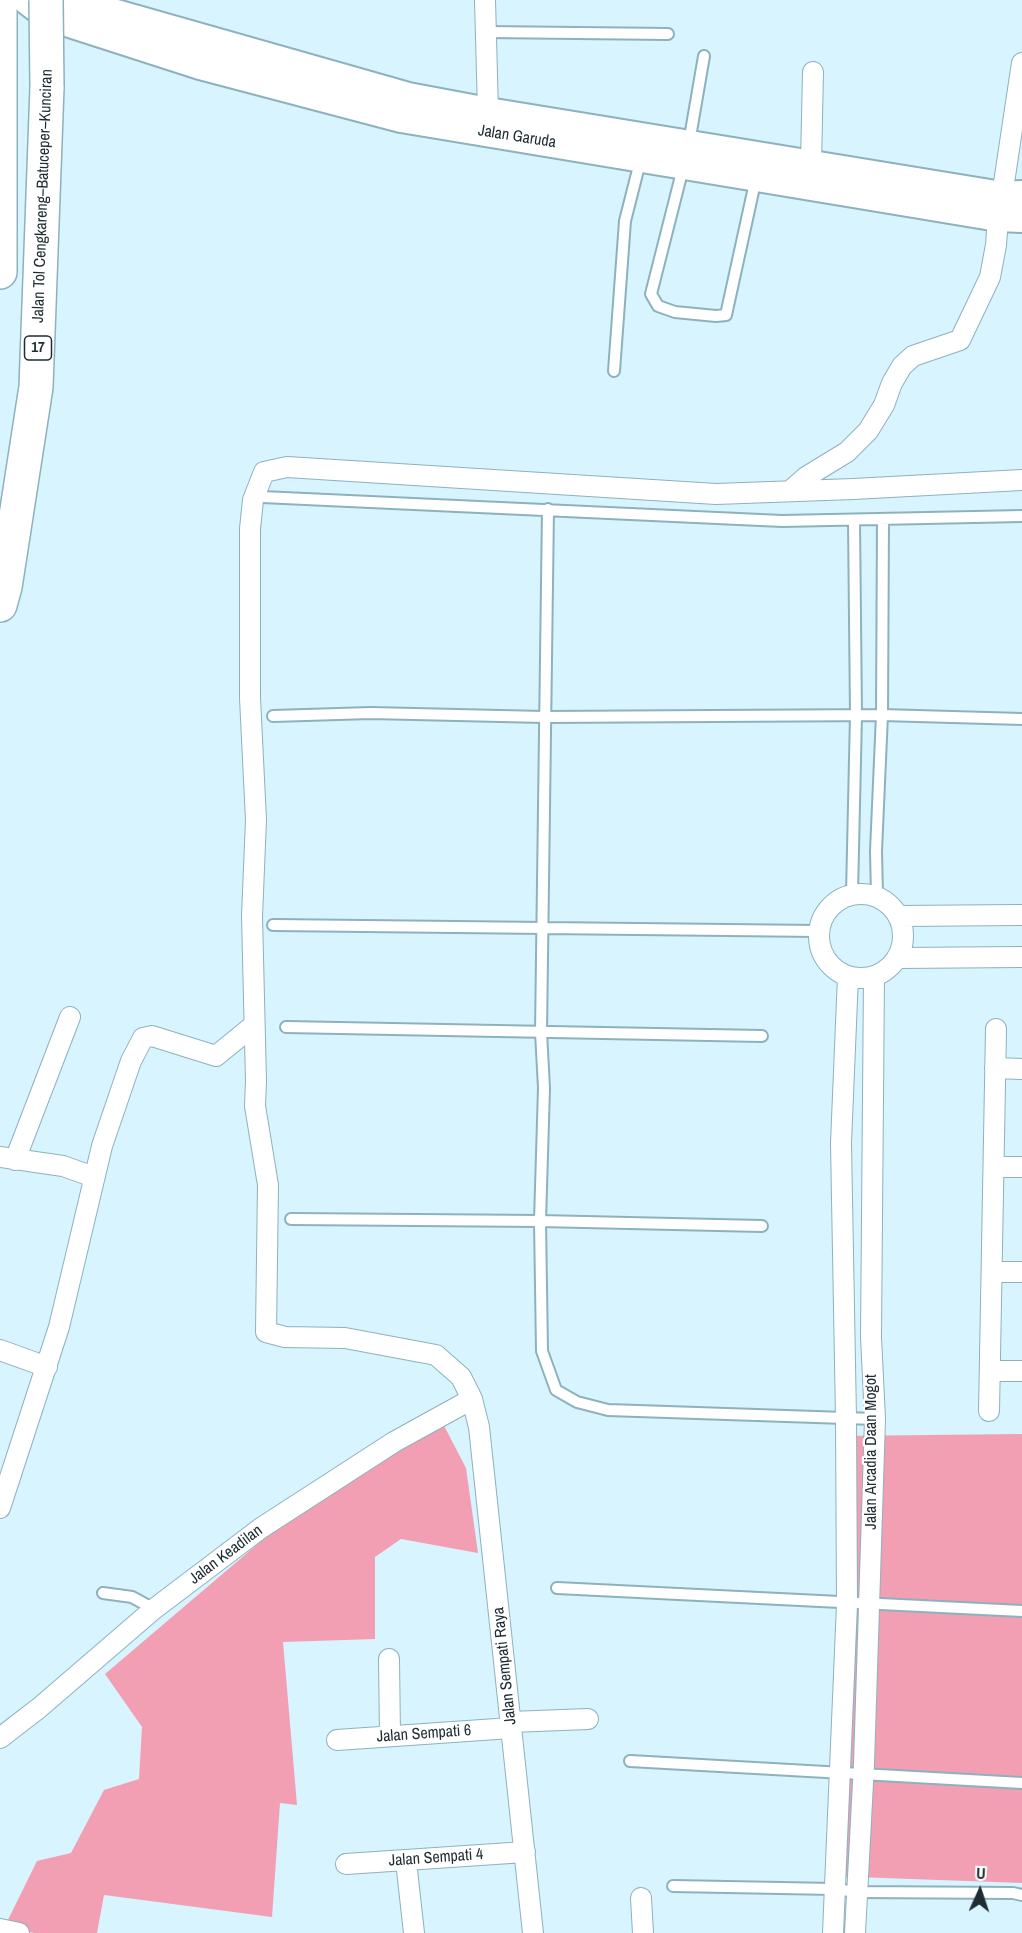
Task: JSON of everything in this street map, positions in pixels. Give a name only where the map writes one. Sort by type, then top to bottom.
[{"type":"highway","points":[[0,0],[2,89],[0,272]]},
{"type":"highway","name":"Jalan Tol Cengkareng–Batuceper–Kunciran","points":[[0,605],[5,587],[36,387],[48,3]]},
{"type":"main road","name":"Jalan Garuda","points":[[48,3],[204,53],[404,107],[641,157],[686,154]]},
{"type":"main road","name":"Jalan Garuda","points":[[404,107],[488,112],[686,154],[1011,207]]},
{"type":"main road","name":"Jalan Garuda","points":[[758,166],[811,164],[1011,207]]},
{"type":"street","points":[[485,0],[488,112]]},
{"type":"street","points":[[790,491],[806,477],[847,452],[868,431],[884,405],[892,383],[902,366],[913,356],[960,340],[990,276],[996,244],[1011,207],[1022,63]]},
{"type":"street","points":[[811,164],[813,72]]},
{"type":"street","points":[[0,1508],[47,1367],[66,1301],[102,1146],[131,1061],[143,1038],[152,1035],[216,1056],[255,1025],[252,916],[256,820],[250,698],[250,529],[253,500],[264,472],[287,467],[716,494],[1022,480]]},
{"type":"street","points":[[852,894],[877,896],[890,904],[899,916],[903,930],[902,945],[897,958],[887,969],[874,976],[861,978],[848,976],[831,966],[820,950],[818,931],[824,914],[836,901],[852,894]]},
{"type":"street","points":[[899,916],[1022,915]]},
{"type":"street","points":[[897,958],[1022,957]]},
{"type":"street","name":"Jalan Arcadia Daan Mogot","points":[[833,1933],[847,1604],[841,1143],[848,976]]},
{"type":"street","name":"Jalan Arcadia Daan Mogot","points":[[855,1933],[864,1775],[875,1419],[871,1337],[874,976]]},
{"type":"street","points":[[70,1017],[8,1159],[63,1166],[94,1177]]},
{"type":"street","name":"Jalan Sempati Raya","points":[[255,1025],[255,1106],[268,1185],[266,1332],[285,1337],[345,1338],[436,1354],[461,1377],[472,1399],[479,1426],[533,1933]]},
{"type":"street","points":[[989,1411],[996,1029]]},
{"type":"street","points":[[995,1068],[1022,1069]]},
{"type":"street","points":[[994,1167],[1022,1167]]},
{"type":"street","points":[[992,1272],[1022,1272]]},
{"type":"street","points":[[0,1350],[47,1367]]},
{"type":"street","points":[[990,1371],[1022,1371]]},
{"type":"street","name":"Jalan Keadilan","points":[[0,1738],[39,1708],[154,1609],[261,1528],[394,1442],[472,1399]]},
{"type":"street","points":[[389,1659],[390,1737]]},
{"type":"street","name":"Jalan Sempati 6","points":[[337,1740],[588,1719]]},
{"type":"street","name":"Jalan Sempati 4","points":[[346,1864],[525,1852]]},
{"type":"street","points":[[406,1860],[414,1933]]},
{"type":"street","points":[[641,1898],[643,1933]]},
{"type":"street","points":[[0,1929],[19,1933]]},
{"type":"lane","points":[[486,32],[668,34]]},
{"type":"lane","points":[[704,56],[686,154],[651,294],[658,306],[675,312],[726,315],[758,166]]},
{"type":"lane","points":[[614,371],[625,221],[641,157]]},
{"type":"lane","points":[[262,497],[782,520],[854,521],[1022,516]]},
{"type":"lane","points":[[548,508],[541,1032],[544,1088],[540,1221],[542,1351],[556,1390],[577,1402],[608,1410],[875,1419]]},
{"type":"lane","points":[[877,896],[876,851],[882,715],[883,520]]},
{"type":"lane","points":[[852,894],[856,715],[854,521]]},
{"type":"lane","points":[[273,716],[371,713],[544,717],[882,715],[1022,719]]},
{"type":"lane","points":[[273,925],[818,931]]},
{"type":"lane","points":[[286,1027],[762,1036]]},
{"type":"lane","points":[[291,1219],[762,1226]]},
{"type":"lane","points":[[557,1588],[1022,1611]]},
{"type":"lane","points":[[104,1593],[132,1597],[154,1609]]},
{"type":"lane","points":[[630,1761],[1022,1783]]},
{"type":"lane","points":[[673,1886],[1022,1895]]},
{"type":"shaded area","points":[[439,1416],[466,1468],[478,1553],[401,1539],[375,1557],[375,1639],[283,1642],[297,1805],[280,1803],[272,1917],[104,1895],[97,1933],[34,1933],[5,1926],[37,1861],[71,1853],[104,1790],[139,1779],[142,1727],[105,1674],[360,1457]]},
{"type":"shaded area","points":[[1022,1434],[1022,1883],[829,1876],[840,1589],[838,1436]]}]
